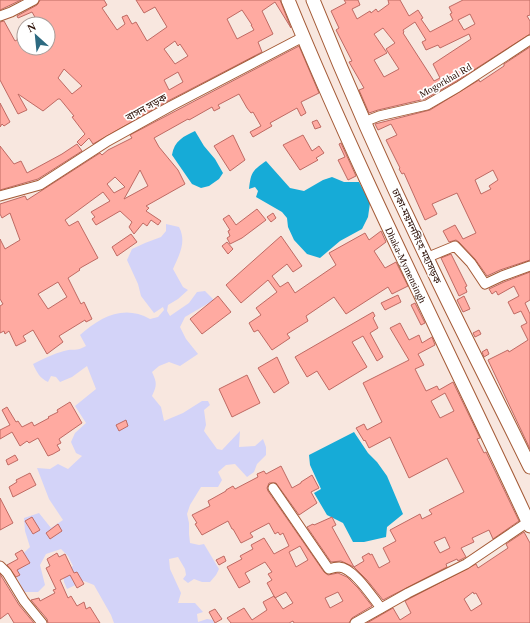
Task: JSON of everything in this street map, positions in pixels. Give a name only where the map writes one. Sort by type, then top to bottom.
[{"type":"highway","name":"Dhaka-Mymensingh","points":[[288,0],[303,37],[398,249],[470,396],[529,524]]},
{"type":"highway","name":"ঢাকা-ময়মনসিংহ মহাসড়ক","points":[[313,0],[364,122],[426,258],[495,393],[530,467]]},
{"type":"street","points":[[0,16],[34,0]]},
{"type":"street","name":"বাসন সড়ক","points":[[0,196],[40,186],[108,141],[171,106],[303,37]]},
{"type":"street","name":"Mogorkhal Rd","points":[[364,122],[379,116],[427,105],[458,87],[530,40]]},
{"type":"street","points":[[426,258],[455,246],[471,263],[485,284],[530,266]]},
{"type":"street","points":[[273,488],[328,568],[340,567],[353,574],[381,608]]},
{"type":"street","points":[[355,623],[466,564],[529,524]]},
{"type":"street","points":[[0,566],[7,573],[24,601],[42,623]]},
{"type":"shaded area","points":[[166,224],[179,227],[181,233],[181,248],[173,269],[183,287],[188,290],[168,305],[167,311],[170,316],[189,303],[197,292],[205,291],[214,300],[185,317],[180,327],[186,339],[198,354],[180,366],[169,362],[159,366],[152,372],[156,384],[152,396],[161,407],[164,421],[183,413],[202,401],[208,401],[210,405],[204,410],[206,425],[204,431],[217,449],[222,450],[240,431],[239,447],[255,446],[263,439],[266,447],[266,455],[257,464],[254,472],[247,477],[235,464],[226,465],[218,472],[222,480],[218,487],[201,487],[190,505],[187,514],[190,543],[199,545],[204,544],[219,569],[210,582],[202,582],[194,579],[188,583],[183,579],[186,575],[185,569],[178,557],[169,559],[170,569],[181,593],[178,603],[195,603],[203,612],[197,614],[198,622],[207,619],[213,620],[214,623],[114,623],[94,585],[84,581],[67,589],[64,582],[63,573],[73,566],[68,556],[61,549],[46,554],[40,565],[45,585],[38,592],[24,592],[11,565],[30,547],[25,531],[24,518],[39,513],[51,528],[63,520],[49,499],[37,468],[50,469],[58,464],[68,469],[82,456],[76,453],[71,442],[75,433],[86,423],[75,406],[96,389],[87,366],[72,377],[60,382],[56,377],[51,376],[48,382],[39,375],[33,364],[60,352],[80,349],[86,346],[80,335],[104,318],[122,313],[131,313],[150,319],[158,317],[164,310],[163,307],[154,313],[141,296],[138,284],[127,260],[132,249],[161,237],[166,231]]},
{"type":"water","points":[[195,131],[223,173],[219,179],[209,186],[201,188],[192,184],[172,155],[177,143],[183,137]]},
{"type":"water","points":[[266,161],[290,188],[304,191],[323,180],[332,177],[344,182],[359,182],[370,203],[368,217],[362,229],[340,241],[320,258],[307,254],[294,240],[288,227],[287,218],[282,212],[256,197],[258,191],[255,187],[249,189],[253,172]]},
{"type":"water","points":[[354,432],[368,453],[377,462],[387,476],[403,514],[387,527],[386,537],[364,542],[353,542],[343,523],[327,515],[314,493],[321,489],[310,465],[309,455]]},
{"type":"building","points":[[0,0],[21,0],[0,10]]},
{"type":"building","points":[[40,0],[104,0],[107,5],[102,8],[117,30],[125,24],[122,17],[127,15],[132,24],[136,22],[147,41],[167,27],[155,7],[144,13],[136,0],[280,0],[291,28],[275,2],[262,11],[273,34],[258,42],[262,52],[168,101],[93,144],[89,138],[81,146],[77,142],[85,134],[72,117],[74,116],[60,99],[43,111],[18,94],[27,110],[18,114],[0,80],[0,22],[4,21],[16,40],[16,56],[56,56],[56,16],[34,16],[32,12],[23,16],[17,16],[37,5]],"holes":[[[242,10],[254,30],[237,39],[227,19]],[[175,41],[178,46],[180,44],[188,56],[175,64],[164,49]],[[64,69],[82,86],[72,94],[58,78]],[[178,72],[183,82],[169,90],[164,80]]]},
{"type":"building","points":[[344,0],[358,0],[360,5],[352,9],[357,19],[370,11],[371,13],[376,9],[378,12],[389,4],[388,0],[400,0],[409,16],[418,10],[423,18],[421,19],[430,32],[453,20],[449,7],[463,0],[530,0],[530,15],[527,16],[530,21],[530,34],[455,82],[425,99],[369,113],[359,90],[364,88],[349,62],[352,61],[336,30],[339,28],[331,11],[346,3]],"holes":[[[470,14],[475,24],[464,30],[458,20]],[[415,22],[426,40],[422,42],[426,50],[438,45],[440,48],[469,34],[471,39],[433,64],[440,78],[434,81],[403,33],[403,30]],[[383,28],[395,43],[386,49],[399,69],[384,77],[374,60],[387,53],[374,34]]]},
{"type":"building","points":[[299,46],[319,93],[301,102],[306,113],[301,116],[297,108],[270,123],[272,126],[253,137],[250,132],[261,126],[253,112],[251,113],[247,108],[239,94],[218,105],[220,108],[214,111],[212,107],[154,138],[159,147],[178,170],[185,184],[146,206],[149,208],[146,211],[161,221],[158,225],[151,220],[147,226],[143,223],[134,234],[129,227],[132,222],[120,211],[96,225],[92,219],[95,217],[91,212],[110,201],[103,192],[65,220],[69,226],[78,221],[98,258],[79,269],[80,270],[68,278],[81,304],[84,302],[92,319],[86,322],[85,320],[59,336],[63,342],[47,354],[33,330],[23,336],[26,341],[16,346],[9,331],[5,334],[4,331],[0,333],[0,306],[3,304],[0,299],[0,239],[5,249],[20,240],[10,213],[2,218],[0,214],[0,204],[25,196],[27,200],[100,153],[102,155],[108,150],[132,138],[130,135]],"holes":[[[140,170],[148,186],[124,199],[129,190]],[[115,177],[125,187],[114,193],[107,184]],[[58,282],[67,297],[48,309],[38,294]]]},
{"type":"building","points":[[530,47],[530,260],[487,276],[475,259],[459,242],[456,240],[449,242],[443,231],[455,225],[463,239],[476,233],[457,193],[432,204],[437,214],[425,220],[404,173],[402,174],[399,169],[400,168],[386,140],[397,135],[391,124],[378,130],[375,124],[430,110],[479,80],[480,82],[504,66],[504,64]],"holes":[[[493,170],[498,180],[489,186],[491,189],[481,194],[475,180]]]},
{"type":"building","points":[[0,103],[10,122],[4,126],[2,124],[0,127]]},
{"type":"building","points":[[317,120],[321,127],[315,129],[312,122]]},
{"type":"building","points":[[233,135],[245,160],[230,171],[214,146]]},
{"type":"building","points":[[303,135],[312,151],[319,146],[324,153],[316,158],[318,160],[300,170],[283,145]]},
{"type":"building","points":[[341,143],[356,176],[348,180],[338,160],[345,157],[339,144]]},
{"type":"building","points":[[77,144],[82,151],[38,179],[0,190],[0,146],[14,164],[21,161],[27,173]]},
{"type":"building","points":[[257,209],[266,220],[242,238],[230,244],[227,238],[230,236],[228,231],[230,230],[223,219],[229,215],[236,225]]},
{"type":"building","points":[[273,213],[276,218],[271,222],[267,217]]},
{"type":"building","points":[[381,231],[386,242],[374,251],[385,268],[396,262],[408,286],[392,294],[388,287],[346,314],[334,297],[306,316],[308,321],[287,334],[290,338],[272,350],[258,330],[254,332],[249,323],[261,315],[256,308],[277,292],[268,280],[241,303],[226,285],[281,236],[302,266],[293,272],[287,264],[272,276],[280,287],[288,282],[295,293],[336,265],[329,253],[365,233],[369,240]]},
{"type":"building","points":[[131,234],[137,242],[117,256],[112,247]]},
{"type":"building","points":[[227,242],[233,249],[228,254],[222,246]]},
{"type":"building","points":[[451,254],[467,286],[465,287],[467,292],[459,296],[441,258]]},
{"type":"building","points":[[530,272],[530,300],[525,303],[530,314],[530,449],[488,360],[508,350],[509,352],[528,340],[521,326],[527,323],[521,311],[514,314],[508,302],[519,296],[514,286],[498,295],[496,291],[492,294],[489,289]]},
{"type":"building","points":[[398,295],[401,302],[385,310],[381,303]]},
{"type":"building","points":[[218,296],[231,312],[202,334],[190,319]]},
{"type":"building","points":[[464,296],[470,309],[463,312],[457,300]]},
{"type":"building","points":[[415,303],[425,323],[421,325],[411,305]]},
{"type":"building","points":[[373,312],[375,316],[373,318],[378,328],[370,333],[383,357],[377,361],[363,336],[352,342],[367,367],[329,390],[317,371],[307,377],[295,357]]},
{"type":"building","points":[[400,323],[409,340],[419,335],[422,343],[432,337],[435,345],[418,354],[424,365],[415,369],[426,391],[437,386],[439,390],[453,382],[480,438],[477,439],[484,453],[486,452],[519,521],[493,539],[489,530],[472,538],[474,542],[461,548],[466,557],[446,564],[447,567],[383,600],[354,567],[364,561],[362,557],[369,553],[370,555],[372,554],[379,568],[390,562],[383,548],[396,541],[390,530],[420,514],[422,519],[432,514],[429,510],[464,492],[447,458],[409,478],[390,437],[369,448],[356,428],[364,424],[367,430],[382,422],[363,383],[409,360],[390,328]],"holes":[[[445,393],[454,411],[440,418],[431,401]],[[445,537],[450,548],[440,553],[434,542]]]},
{"type":"building","points":[[479,330],[481,334],[475,337],[473,333]]},
{"type":"building","points":[[487,349],[489,354],[484,357],[482,352]]},
{"type":"building","points":[[277,357],[289,383],[274,393],[258,368]]},
{"type":"building","points":[[247,375],[260,403],[232,417],[219,389]]},
{"type":"building","points":[[70,402],[82,423],[59,439],[61,443],[57,445],[60,450],[53,454],[48,456],[38,438],[29,443],[27,441],[20,446],[12,432],[0,439],[0,430],[10,425],[2,410],[7,407],[16,422],[18,421],[22,427],[32,422],[34,426],[58,412],[57,410]]},
{"type":"building","points":[[126,420],[128,426],[119,431],[116,425]]},
{"type":"building","points":[[15,455],[18,460],[8,465],[6,460]]},
{"type":"building","points":[[281,466],[292,488],[312,475],[319,488],[311,492],[317,503],[299,515],[276,483],[269,483],[267,488],[268,491],[324,572],[328,575],[338,573],[347,577],[372,606],[352,618],[349,623],[294,623],[293,621],[289,623],[231,623],[227,618],[244,608],[252,620],[267,610],[263,602],[274,596],[267,583],[272,580],[268,574],[272,572],[265,562],[245,573],[250,582],[239,588],[227,567],[242,559],[240,556],[253,549],[251,545],[264,538],[274,554],[289,546],[283,533],[280,535],[278,532],[275,534],[269,523],[250,533],[253,537],[241,543],[228,521],[202,535],[195,524],[197,523],[192,515],[210,506],[208,501],[233,486],[235,489],[258,477],[257,474],[264,471],[266,474]],"holes":[[[300,546],[308,560],[296,567],[289,552]],[[286,592],[293,603],[283,609],[275,598]],[[338,592],[343,601],[330,608],[325,598]]]},
{"type":"building","points":[[30,473],[36,485],[13,497],[9,487],[17,482],[16,480]]},
{"type":"building","points":[[0,498],[13,523],[0,530]]},
{"type":"building","points":[[32,517],[40,530],[33,534],[25,521]]},
{"type":"building","points":[[332,517],[336,525],[332,527],[354,567],[341,561],[331,562],[307,527]]},
{"type":"building","points":[[58,524],[62,531],[50,539],[46,533]]},
{"type":"building","points":[[524,532],[530,543],[530,623],[367,623],[393,608],[400,620],[411,613],[405,601],[476,564],[478,568],[508,548],[506,544]],"holes":[[[473,592],[474,594],[476,593],[482,604],[471,611],[464,599]]]},
{"type":"building","points":[[22,550],[30,563],[17,570],[20,575],[16,577],[7,565],[18,559],[15,554]]},
{"type":"building","points":[[57,553],[59,557],[65,554],[74,573],[77,572],[84,584],[77,588],[70,575],[60,580],[68,598],[71,596],[77,606],[84,602],[86,609],[90,607],[100,623],[48,623],[47,619],[31,600],[39,598],[40,601],[55,593],[53,590],[56,589],[46,568],[50,566],[47,559]]},
{"type":"building","points":[[224,556],[226,561],[219,565],[216,560]]},
{"type":"building","points":[[0,574],[19,605],[34,623],[14,623],[8,613],[0,619]]},
{"type":"building","points":[[215,609],[222,619],[215,623],[209,612]]}]
